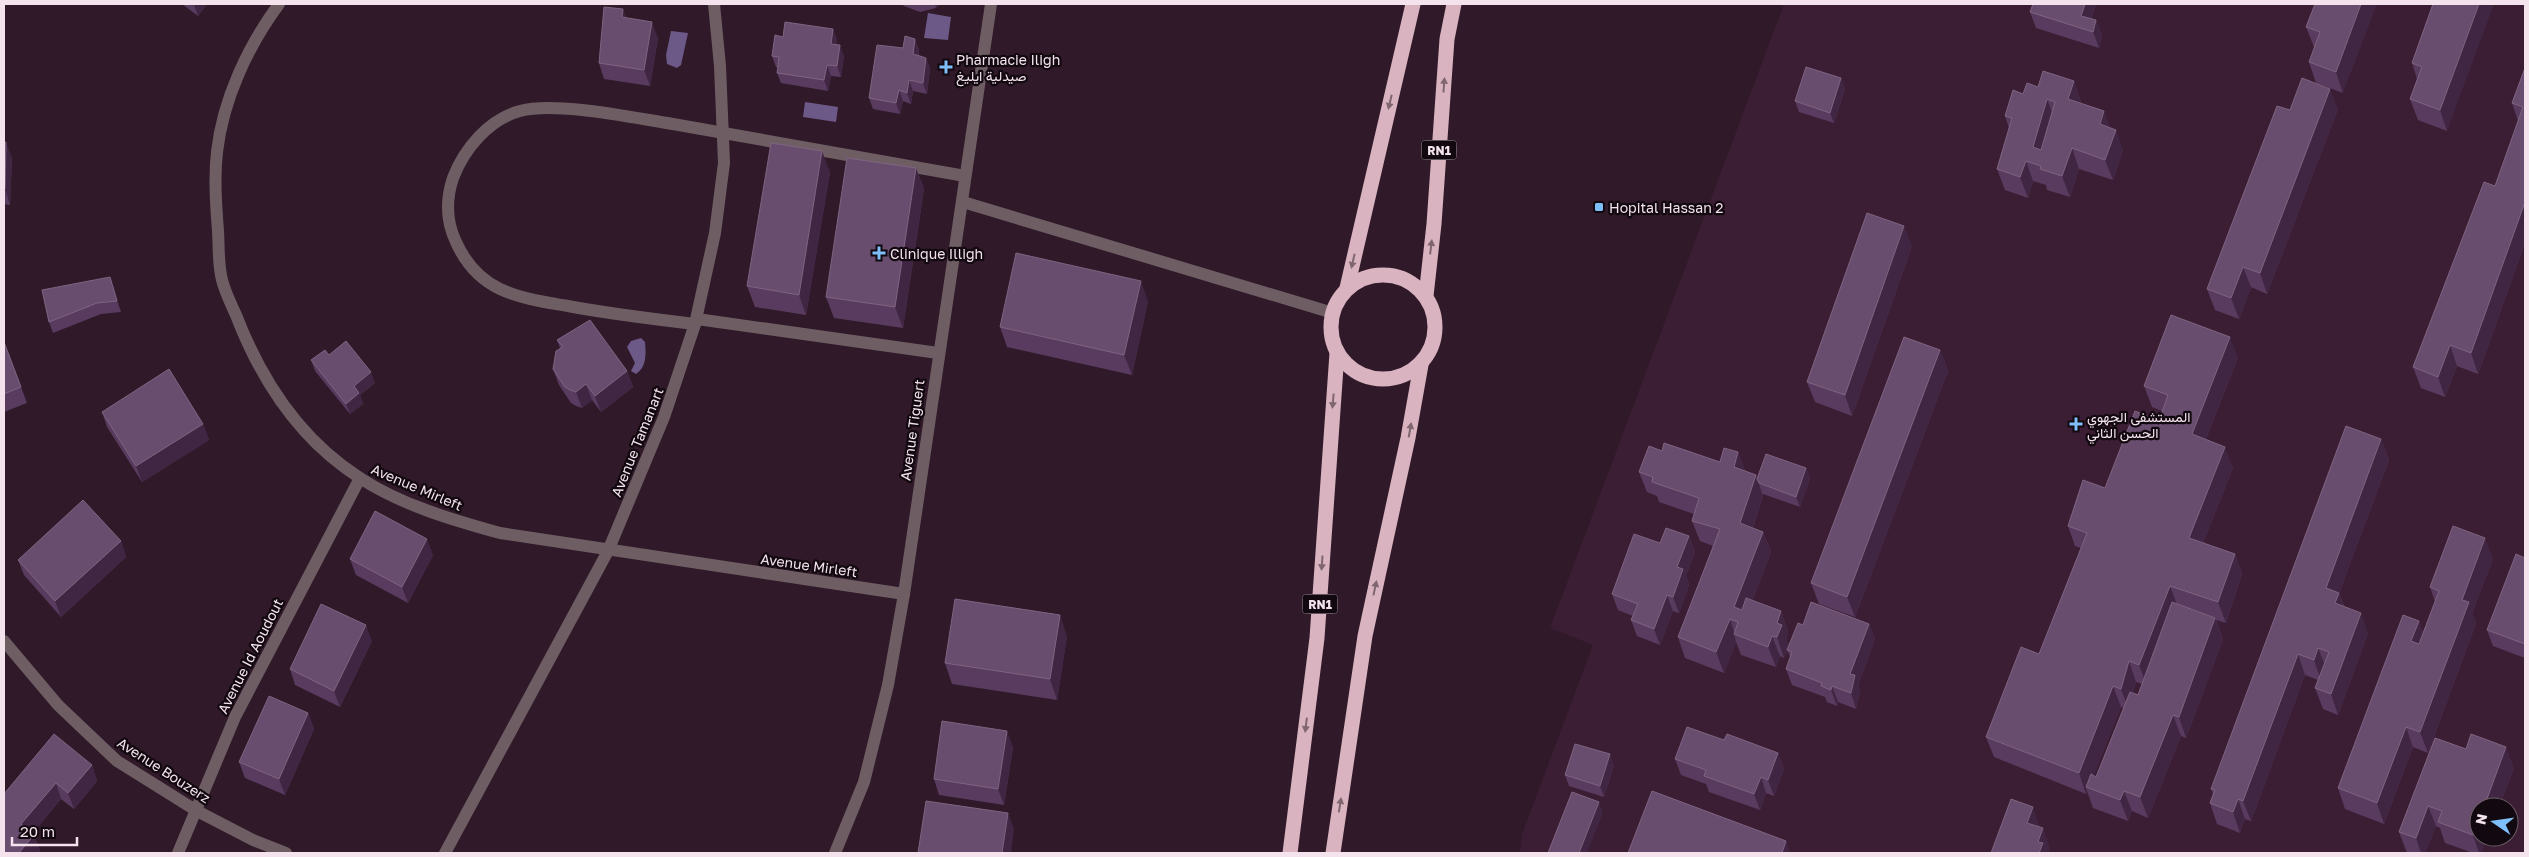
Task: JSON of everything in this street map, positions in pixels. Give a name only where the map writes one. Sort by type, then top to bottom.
[{"type":"highway","name":"RN1","points":[[1290,853],[1317,638],[1337,353],[1332,337],[1333,313],[1339,298],[1347,288],[1413,4]]},
{"type":"highway","name":"RN1","points":[[1333,853],[1365,636],[1408,438],[1421,365],[1433,342],[1436,327],[1433,311],[1426,296],[1434,224],[1448,39],[1454,4]]},
{"type":"highway","points":[[1347,288],[1362,279],[1379,274],[1397,276],[1413,283],[1426,296]]},
{"type":"highway","points":[[1337,353],[1347,365],[1359,374],[1374,379],[1389,379],[1404,375],[1421,365]]},
{"type":"street","name":"Avenue Mirleft","points":[[279,4],[262,28],[244,62],[228,100],[217,152],[216,195],[221,279],[249,348],[277,399],[314,441],[360,478],[441,517],[500,533],[608,551],[904,594]]},
{"type":"street","name":"Avenue Tamanart","points":[[446,853],[608,551],[664,417],[696,321],[715,233],[724,163],[724,133],[714,4]]},
{"type":"street","name":"Avenue Tiguert","points":[[835,853],[864,782],[888,685],[904,594],[938,353],[963,202],[965,176],[991,4]]},
{"type":"street","points":[[938,353],[534,300],[498,288],[481,277],[461,255],[448,220],[449,190],[461,160],[470,147],[495,124],[518,111],[549,107],[626,116],[965,176]]},
{"type":"street","points":[[963,202],[1333,313]]},
{"type":"street","name":"Avenue Id Aoudout","points":[[178,853],[235,717],[360,478]]},
{"type":"street","name":"Avenue Bouzerz","points":[[4,641],[58,704],[118,761],[197,811],[253,840],[286,853]]},
{"type":"shaded area","name":"المستشفى الجهوي الحسن الثاني","points":[[1784,4],[2525,4],[2525,853],[1520,853],[1522,834],[1593,645],[1550,628]]},
{"type":"shaded area","points":[[928,13],[951,17],[948,40],[924,38]]},
{"type":"shaded area","points":[[671,31],[688,33],[681,65],[677,68],[667,64],[666,55]]},
{"type":"shaded area","points":[[805,102],[838,107],[836,122],[803,117]]},
{"type":"shaded area","points":[[641,338],[645,342],[645,359],[642,368],[636,374],[631,371],[635,363],[627,347],[631,341]]},
{"type":"building","points":[[2033,4],[2085,4],[2081,16],[2096,20],[2093,32],[2030,12]]},
{"type":"building","points":[[2315,4],[2361,4],[2336,72],[2309,62],[2320,32],[2306,27]]},
{"type":"building","points":[[2433,4],[2479,4],[2440,110],[2410,99],[2422,67],[2412,63]]},
{"type":"building","points":[[604,7],[623,9],[622,17],[652,22],[644,70],[599,63]]},
{"type":"building","points":[[785,22],[833,29],[831,44],[840,45],[837,66],[827,65],[824,80],[777,73],[779,57],[772,56],[775,35],[783,37]]},
{"type":"building","points":[[905,36],[915,39],[913,54],[926,58],[923,83],[909,80],[907,93],[899,90],[896,103],[869,98],[877,45],[903,48]]},
{"type":"building","points":[[1806,67],[1841,78],[1830,113],[1795,101]]},
{"type":"building","points":[[2525,68],[2525,202],[2471,353],[2450,345],[2438,377],[2413,367],[2484,182],[2495,186],[2523,107],[2512,103]]},
{"type":"building","points":[[2043,71],[2074,81],[2068,99],[2104,111],[2100,124],[2116,130],[2105,160],[2072,148],[2062,176],[2040,169],[2041,166],[2026,161],[2020,177],[1997,169],[2012,118],[2005,116],[2013,90],[2023,94],[2027,83],[2038,87]],"holes":[[[2047,99],[2055,102],[2041,150],[2033,147]]]},
{"type":"building","points":[[2302,78],[2330,89],[2260,273],[2243,267],[2231,298],[2207,289],[2277,106],[2290,110]]},
{"type":"building","points":[[4,142],[6,142],[5,189],[4,189]]},
{"type":"building","points":[[771,143],[822,151],[799,295],[747,286]]},
{"type":"building","name":"Clinique Illigh","points":[[847,158],[916,168],[895,307],[826,297]]},
{"type":"building","points":[[1867,213],[1904,226],[1845,395],[1807,382]]},
{"type":"building","points":[[1016,253],[1141,281],[1124,355],[1000,327]]},
{"type":"building","points":[[110,277],[117,301],[97,303],[49,322],[42,290]]},
{"type":"building","points":[[2171,315],[2230,337],[2192,434],[2225,447],[2189,538],[2235,554],[2218,602],[2170,586],[2139,665],[2129,661],[2121,689],[2113,686],[2079,773],[1986,737],[2021,647],[2039,654],[2087,533],[2068,526],[2083,480],[2105,488],[2135,411],[2159,421],[2168,395],[2144,386]]},
{"type":"building","points":[[590,320],[627,371],[595,396],[586,384],[576,392],[565,387],[553,369],[556,351],[563,347],[557,340]]},
{"type":"building","points":[[1904,337],[1940,350],[1847,597],[1811,583]]},
{"type":"building","points":[[346,341],[371,372],[354,386],[359,393],[346,404],[311,360],[325,350],[329,355]]},
{"type":"building","points":[[4,342],[21,387],[4,394]]},
{"type":"building","points":[[169,369],[203,424],[136,466],[102,412]]},
{"type":"building","points":[[2346,426],[2381,439],[2326,588],[2339,593],[2335,603],[2361,613],[2331,694],[2315,688],[2329,652],[2318,648],[2314,660],[2298,654],[2243,801],[2238,799],[2233,812],[2210,803],[2215,790],[2211,789]]},
{"type":"building","points":[[1664,443],[1720,462],[1724,448],[1738,452],[1734,467],[1756,475],[1740,523],[1763,532],[1734,607],[1742,610],[1746,598],[1781,611],[1777,623],[1782,625],[1777,637],[1772,636],[1768,647],[1734,634],[1738,622],[1730,619],[1716,652],[1678,637],[1720,529],[1692,521],[1699,498],[1652,482],[1653,477],[1639,472],[1649,446],[1662,451]]},
{"type":"building","points":[[1766,454],[1806,468],[1796,497],[1759,483],[1757,479]]},
{"type":"building","points":[[83,500],[121,541],[55,601],[18,560]]},
{"type":"building","points":[[375,511],[427,539],[402,587],[350,559]]},
{"type":"building","points":[[2453,526],[2485,538],[2462,600],[2469,602],[2420,732],[2406,727],[2377,803],[2338,788],[2403,615],[2419,621],[2411,641],[2419,644],[2439,591],[2430,587]]},
{"type":"building","points":[[1666,528],[1689,536],[1677,567],[1683,569],[1673,597],[1667,595],[1654,629],[1631,620],[1638,604],[1612,594],[1634,534],[1660,543]]},
{"type":"building","points":[[2516,554],[2525,558],[2525,644],[2487,630]]},
{"type":"building","points":[[955,599],[1060,615],[1050,679],[945,663]]},
{"type":"building","points":[[1811,602],[1869,624],[1850,674],[1855,675],[1851,693],[1832,686],[1831,690],[1821,686],[1822,683],[1786,669],[1792,652],[1787,650],[1798,623],[1803,625]]},
{"type":"building","points":[[2172,602],[2215,618],[2179,717],[2173,715],[2140,797],[2124,791],[2120,800],[2086,787],[2091,774],[2096,777],[2130,692],[2138,695]]},
{"type":"building","points":[[321,604],[366,625],[334,691],[290,669]]},
{"type":"building","points":[[269,696],[308,713],[279,779],[239,762]]},
{"type":"building","points":[[942,721],[1007,731],[998,789],[934,779]]},
{"type":"building","points":[[1687,727],[1724,740],[1727,734],[1778,753],[1768,780],[1761,777],[1754,794],[1704,776],[1706,770],[1675,759]]},
{"type":"building","points":[[54,734],[92,765],[68,793],[56,783],[21,824],[34,835],[19,853],[4,853],[4,794]]},
{"type":"building","points":[[2471,734],[2506,747],[2488,797],[2469,797],[2469,834],[2438,822],[2442,811],[2428,806],[2416,838],[2399,832],[2435,738],[2466,749]]},
{"type":"building","points":[[1575,744],[1610,754],[1600,786],[1565,775]]},
{"type":"building","points":[[1652,791],[1786,841],[1782,853],[1628,853]]},
{"type":"building","points":[[1572,792],[1599,802],[1579,853],[1548,853]]},
{"type":"building","points":[[2011,799],[2033,807],[2027,823],[2043,828],[2038,842],[2043,843],[2039,853],[1991,853]]},
{"type":"building","points":[[926,801],[1008,813],[1002,853],[918,853]]},
{"type":"place","name":"Pharmacie Iligh صيدلية ايليغ","points":[[946,67]]},
{"type":"place","name":"Hopital Hassan 2","points":[[1599,207]]},
{"type":"place","name":"Clinique Illigh","points":[[879,253]]},
{"type":"place","name":"المستشفى الجهوي الحسن الثاني","points":[[2076,424]]}]
